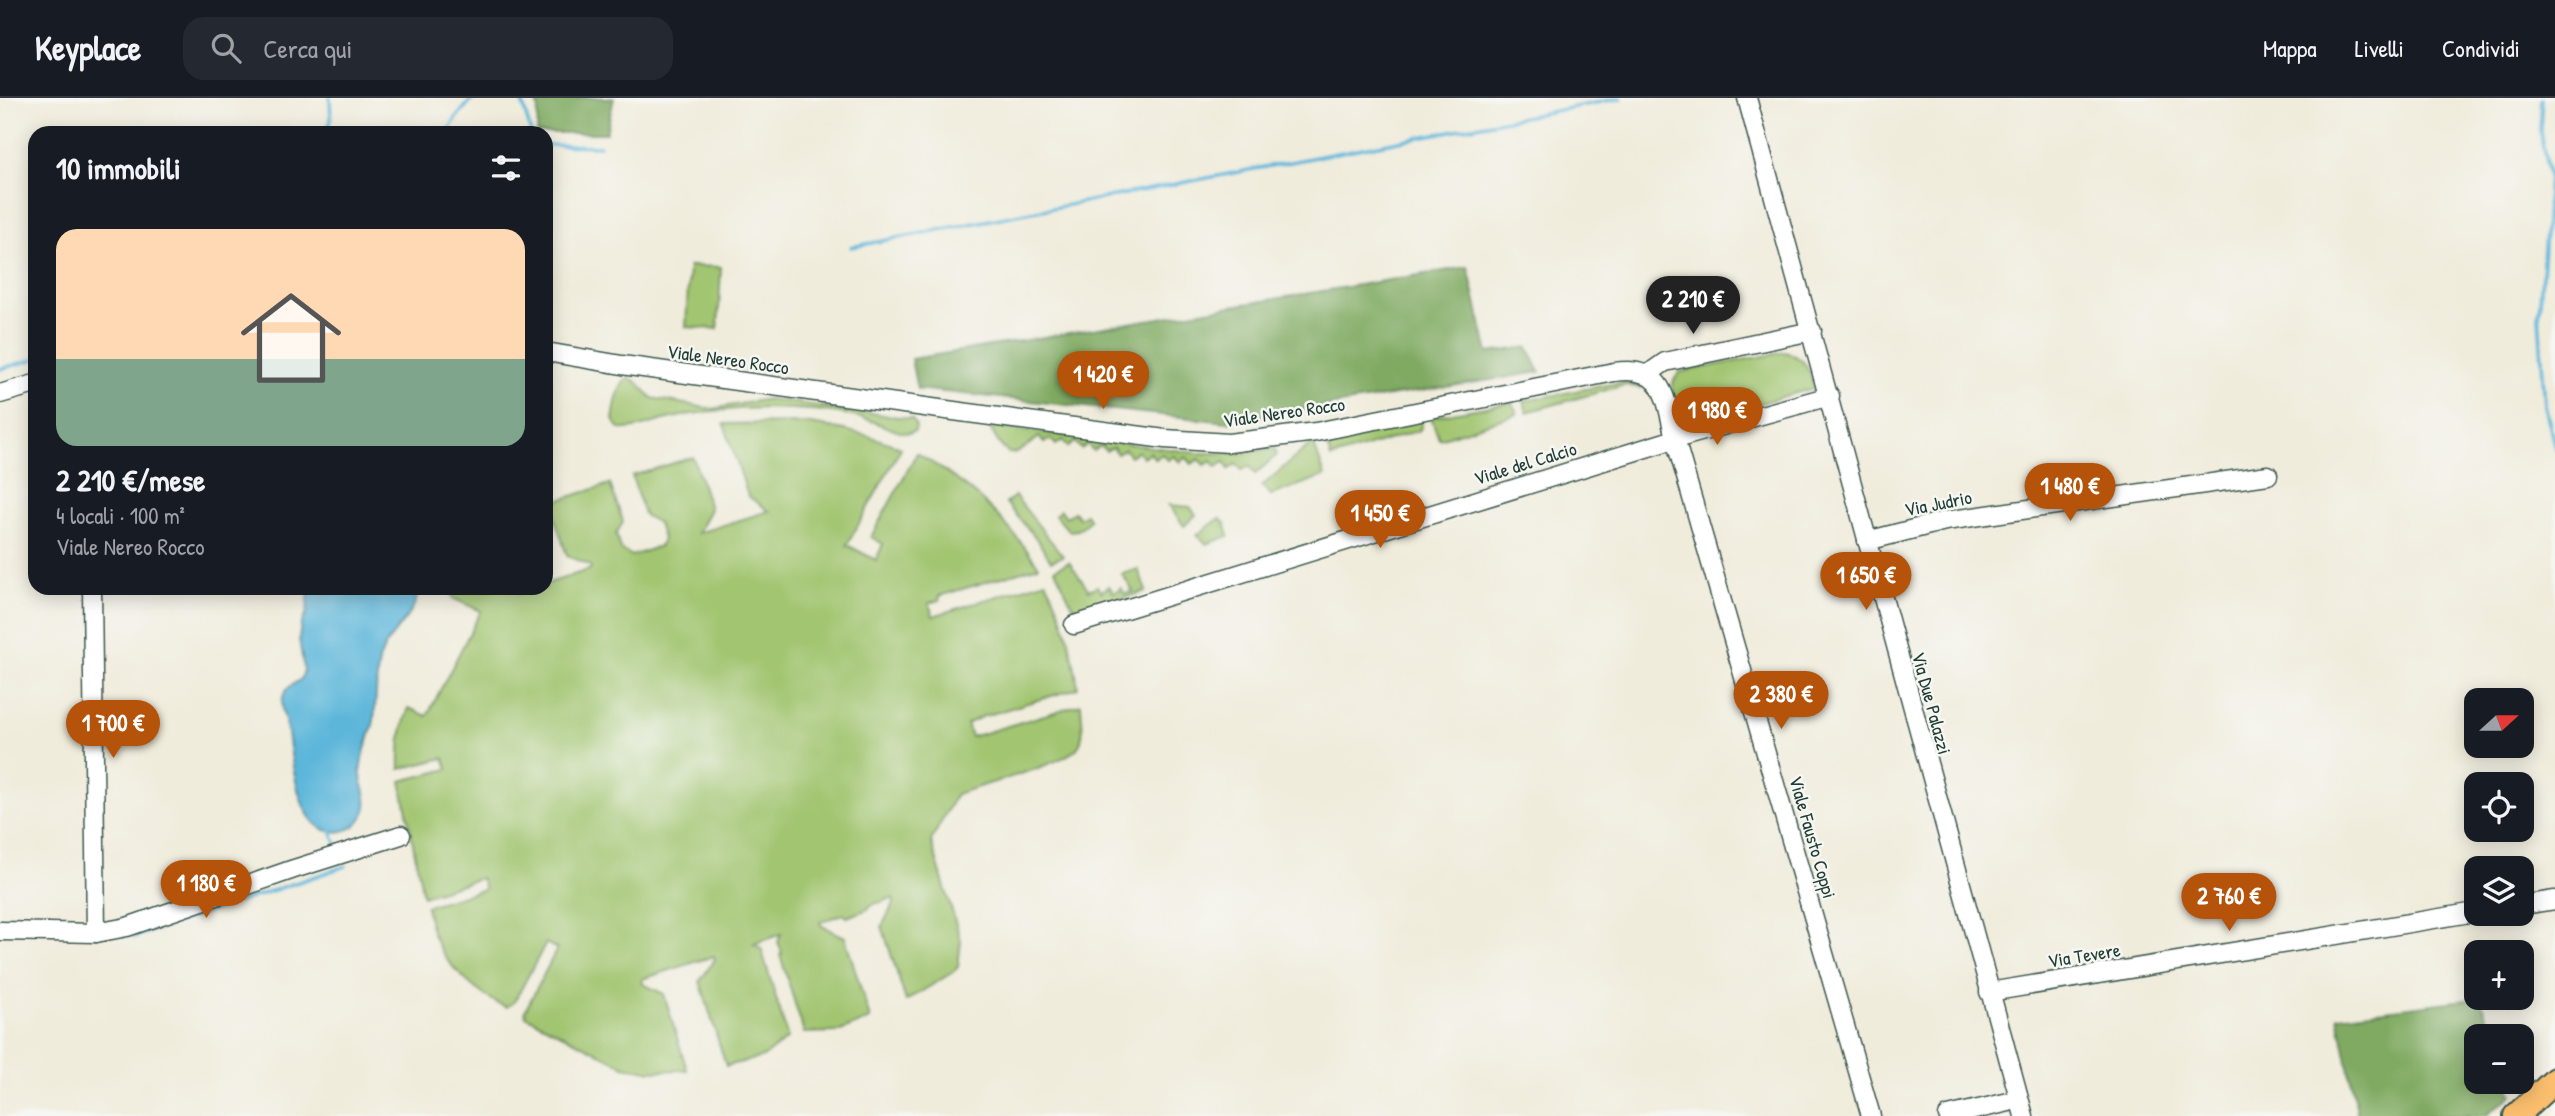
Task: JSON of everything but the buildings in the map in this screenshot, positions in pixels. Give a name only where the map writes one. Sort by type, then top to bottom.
[{"type":"highway","points":[[2522,1115],[2555,1080]]},
{"type":"highway","points":[[2522,1115],[2555,1097]]},
{"type":"street","name":"Via Due Palazzi","points":[[1747,98],[2024,1116]]},
{"type":"street","name":"Viale Nereo Rocco","points":[[553,353],[961,412],[1165,439],[1229,443],[1316,432],[1614,372],[1637,371],[1647,374],[1665,362],[1812,331]]},
{"type":"street","name":"Viale Fausto Coppi","points":[[1647,374],[1655,380],[1664,395],[1871,1116]]},
{"type":"street","points":[[0,394],[28,386]]},
{"type":"street","name":"Viale del Calcio","points":[[1074,625],[1675,439],[1830,396]]},
{"type":"street","name":"Via Judrio","points":[[1867,541],[1945,521],[2268,475]]},
{"type":"street","points":[[92,595],[96,933]]},
{"type":"street","points":[[0,932],[96,933],[127,927],[401,835]]},
{"type":"street","points":[[2534,903],[2555,900]]},
{"type":"street","name":"Via Tevere","points":[[1989,992],[2464,914]]},
{"type":"street","points":[[1948,1116],[2009,1102]]},
{"type":"green space","points":[[534,98],[614,98],[606,133],[553,133],[553,126],[537,126],[538,107]]},
{"type":"green space","points":[[689,266],[721,267],[718,329],[686,327]]},
{"type":"green space","points":[[1468,267],[1488,353],[1528,347],[1540,372],[1227,422],[917,389],[911,359]]},
{"type":"green space","points":[[1785,352],[1798,357],[1806,365],[1814,388],[1683,425],[1680,422],[1672,390],[1680,372]]},
{"type":"green space","points":[[628,378],[636,381],[652,398],[712,409],[768,399],[912,419],[916,426],[915,431],[906,433],[843,414],[760,408],[701,413],[632,429],[620,429],[613,420],[619,392]]},
{"type":"green space","points":[[1622,382],[1642,385],[1641,388],[1625,385],[1527,412],[1524,401]]},
{"type":"green space","points":[[1513,402],[1517,414],[1439,439],[1431,417]]},
{"type":"green space","points":[[1415,420],[1422,423],[1420,430],[1331,458],[1325,438]]},
{"type":"green space","points":[[804,423],[853,432],[901,448],[847,545],[876,560],[883,544],[871,537],[917,453],[970,490],[998,516],[1039,566],[939,596],[940,600],[929,603],[933,616],[1046,581],[1067,633],[1078,688],[981,717],[967,724],[971,737],[1081,704],[1082,732],[1078,747],[1058,760],[956,794],[931,841],[961,941],[958,967],[953,972],[906,1001],[882,926],[894,903],[893,898],[847,917],[843,914],[820,922],[822,926],[845,937],[870,1019],[838,1032],[804,1033],[780,955],[782,953],[778,942],[781,934],[753,944],[761,948],[788,1038],[763,1057],[726,1066],[700,981],[715,959],[714,956],[642,979],[643,984],[664,994],[687,1070],[647,1071],[624,1066],[526,1016],[525,1011],[557,949],[546,943],[514,1002],[507,1007],[475,988],[447,960],[432,931],[426,906],[485,889],[481,878],[423,896],[401,781],[448,769],[444,758],[400,769],[400,745],[409,708],[427,716],[481,611],[452,598],[453,595],[553,595],[553,582],[591,569],[590,565],[567,556],[553,512],[553,502],[610,484],[623,522],[616,534],[621,550],[632,556],[660,546],[663,539],[658,523],[644,515],[632,476],[693,457],[710,509],[698,533],[769,511],[748,496],[724,424]]},
{"type":"green space","points":[[993,426],[1198,453],[1239,453],[1275,449],[1277,455],[1255,474],[1249,466],[1242,470],[1236,464],[1229,469],[1224,462],[1217,467],[1212,461],[1205,465],[1199,459],[1192,464],[1186,457],[1180,462],[1174,456],[1168,460],[1162,454],[1155,459],[1150,452],[1143,457],[1138,451],[1130,456],[1125,449],[1117,454],[1113,447],[1106,451],[1101,446],[1093,451],[1088,444],[1081,449],[1075,442],[1068,447],[1063,440],[1056,445],[1051,439],[1044,443],[1039,437],[1023,449],[1012,453],[997,441],[991,430]]},
{"type":"green space","points":[[1313,442],[1325,476],[1271,495],[1262,486]]},
{"type":"green space","points":[[1015,496],[1063,556],[1051,561],[1036,538],[1006,503]]},
{"type":"green space","points":[[1169,505],[1190,507],[1196,515],[1184,526]]},
{"type":"green space","points":[[1061,510],[1066,517],[1074,512],[1079,518],[1086,514],[1090,520],[1078,530],[1069,531],[1055,515]]},
{"type":"green space","points":[[1220,518],[1225,523],[1229,536],[1207,544],[1197,535]]},
{"type":"green space","points":[[1069,562],[1089,590],[1097,586],[1101,592],[1109,586],[1114,593],[1121,588],[1125,594],[1133,591],[1122,574],[1138,569],[1146,591],[1080,612],[1072,605],[1055,569]]},
{"type":"green space","points":[[2464,1000],[2464,1010],[2484,1010],[2489,1024],[2464,1024],[2464,1094],[2513,1095],[2485,1116],[2358,1116],[2338,1016]]},
{"type":"water","points":[[308,595],[417,595],[407,617],[381,655],[374,720],[361,766],[366,807],[359,821],[346,830],[330,831],[317,825],[307,814],[296,781],[283,711],[284,694],[301,679],[304,670],[299,639],[307,612]]},
{"type":"waterway","points":[[328,126],[331,120],[330,98]]},
{"type":"waterway","points":[[452,126],[473,98]]},
{"type":"waterway","points":[[521,98],[529,126]]},
{"type":"waterway","points":[[851,247],[1621,98]]},
{"type":"waterway","points":[[2542,98],[2540,131],[2549,179],[2539,316],[2545,405],[2555,449]]},
{"type":"waterway","points":[[553,145],[600,146]]},
{"type":"waterway","points":[[0,369],[28,361]]},
{"type":"waterway","points":[[331,831],[337,845]]},
{"type":"waterway","points":[[134,937],[346,866]]}]
